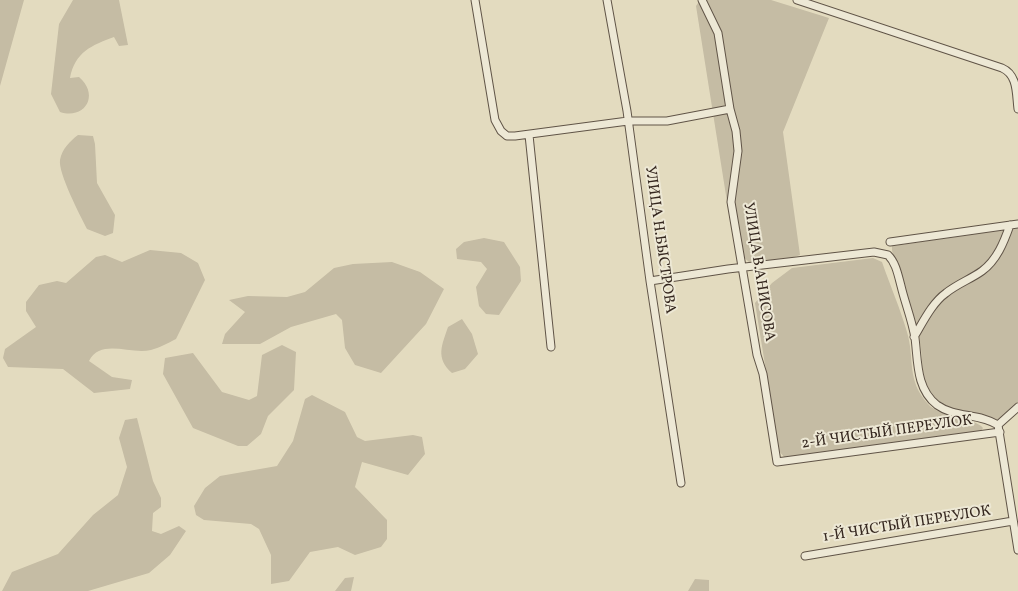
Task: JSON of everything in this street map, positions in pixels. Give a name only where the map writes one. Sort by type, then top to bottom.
[{"type":"street","points":[[475,0],[497,126],[500,132],[507,136],[529,135],[628,121],[667,121],[730,109]]},
{"type":"street","name":"УЛИЦА Н.БЫСТРОВА","points":[[607,0],[628,121],[681,483]]},
{"type":"street","name":"УЛИЦА В.АНИСОВА","points":[[702,0],[718,32],[738,150],[731,202],[763,374],[777,462]]},
{"type":"street","points":[[797,0],[1002,68],[1012,75],[1014,80],[1018,109]]},
{"type":"street","points":[[529,135],[551,347]]},
{"type":"street","points":[[890,242],[1018,224]]},
{"type":"street","points":[[914,337],[937,302],[946,293],[984,269],[995,257],[1004,242],[1010,225]]},
{"type":"street","points":[[650,280],[874,252],[888,255],[896,267],[914,337],[919,374],[925,390],[936,404],[950,412],[989,420],[999,429],[1018,550]]},
{"type":"street","points":[[999,429],[1018,407]]},
{"type":"street","name":"2-Й ЧИСТЫЙ ПЕРЕУЛОК","points":[[777,462],[999,429]]},
{"type":"street","name":"1-Й ЧИСТЫЙ ПЕРЕУЛОК","points":[[804,556],[1013,521]]},
{"type":"shaded area","points":[[0,0],[24,0],[0,86]]},
{"type":"shaded area","points":[[73,0],[119,0],[128,45],[119,46],[114,37],[99,43],[80,56],[72,69],[70,78],[79,77],[85,84],[89,98],[83,109],[69,114],[60,112],[51,94],[59,24]]},
{"type":"shaded area","points":[[700,0],[771,0],[829,18],[783,132],[800,255],[788,259],[749,262],[742,256],[737,226],[728,208],[696,6]]},
{"type":"shaded area","points":[[78,135],[93,136],[97,183],[115,215],[113,233],[105,236],[87,229],[62,174],[60,166],[61,156],[67,146]]},
{"type":"shaded area","points":[[1018,228],[1018,402],[997,422],[965,414],[942,404],[931,392],[923,372],[920,342],[915,321],[892,246]]},
{"type":"shaded area","points":[[484,238],[504,242],[520,267],[521,281],[499,315],[486,314],[479,306],[476,287],[487,269],[481,262],[457,259],[456,249],[464,242]]},
{"type":"shaded area","points":[[150,250],[181,253],[198,263],[205,280],[176,339],[151,350],[101,350],[94,354],[89,361],[112,377],[132,380],[130,389],[94,393],[63,369],[8,367],[3,358],[5,349],[36,327],[26,311],[26,302],[39,285],[57,281],[66,283],[96,257],[105,255],[122,262]]},
{"type":"shaded area","points":[[873,258],[882,262],[901,314],[907,332],[914,378],[921,395],[933,409],[979,424],[983,428],[981,431],[785,458],[779,451],[755,303],[772,283],[792,268]]},
{"type":"shaded area","points":[[392,262],[420,272],[444,289],[426,324],[381,373],[355,365],[345,348],[342,320],[336,314],[291,327],[260,344],[222,344],[225,334],[245,312],[229,300],[248,296],[287,297],[305,292],[334,268],[353,264]]},
{"type":"shaded area","points":[[462,319],[472,334],[478,354],[465,369],[452,373],[443,362],[441,351],[448,327]]},
{"type":"shaded area","points":[[282,345],[296,352],[294,390],[268,416],[261,434],[247,446],[238,446],[193,428],[163,374],[165,358],[193,353],[222,392],[249,400],[257,396],[262,355]]},
{"type":"shaded area","points":[[312,395],[345,412],[357,437],[365,441],[413,435],[422,437],[425,454],[408,475],[362,462],[355,487],[387,520],[387,539],[381,547],[355,555],[338,547],[310,552],[289,581],[271,584],[271,555],[259,529],[251,524],[204,520],[196,515],[194,506],[205,488],[220,476],[277,466],[293,441],[305,399]]},
{"type":"shaded area","points":[[137,418],[153,481],[161,498],[161,507],[153,513],[152,531],[161,534],[179,526],[186,531],[170,555],[149,573],[88,591],[2,591],[12,572],[58,554],[93,515],[118,495],[127,467],[119,438],[125,420]]},
{"type":"shaded area","points":[[354,577],[351,591],[335,591],[345,578]]},
{"type":"shaded area","points":[[695,579],[709,580],[709,591],[688,591]]}]
